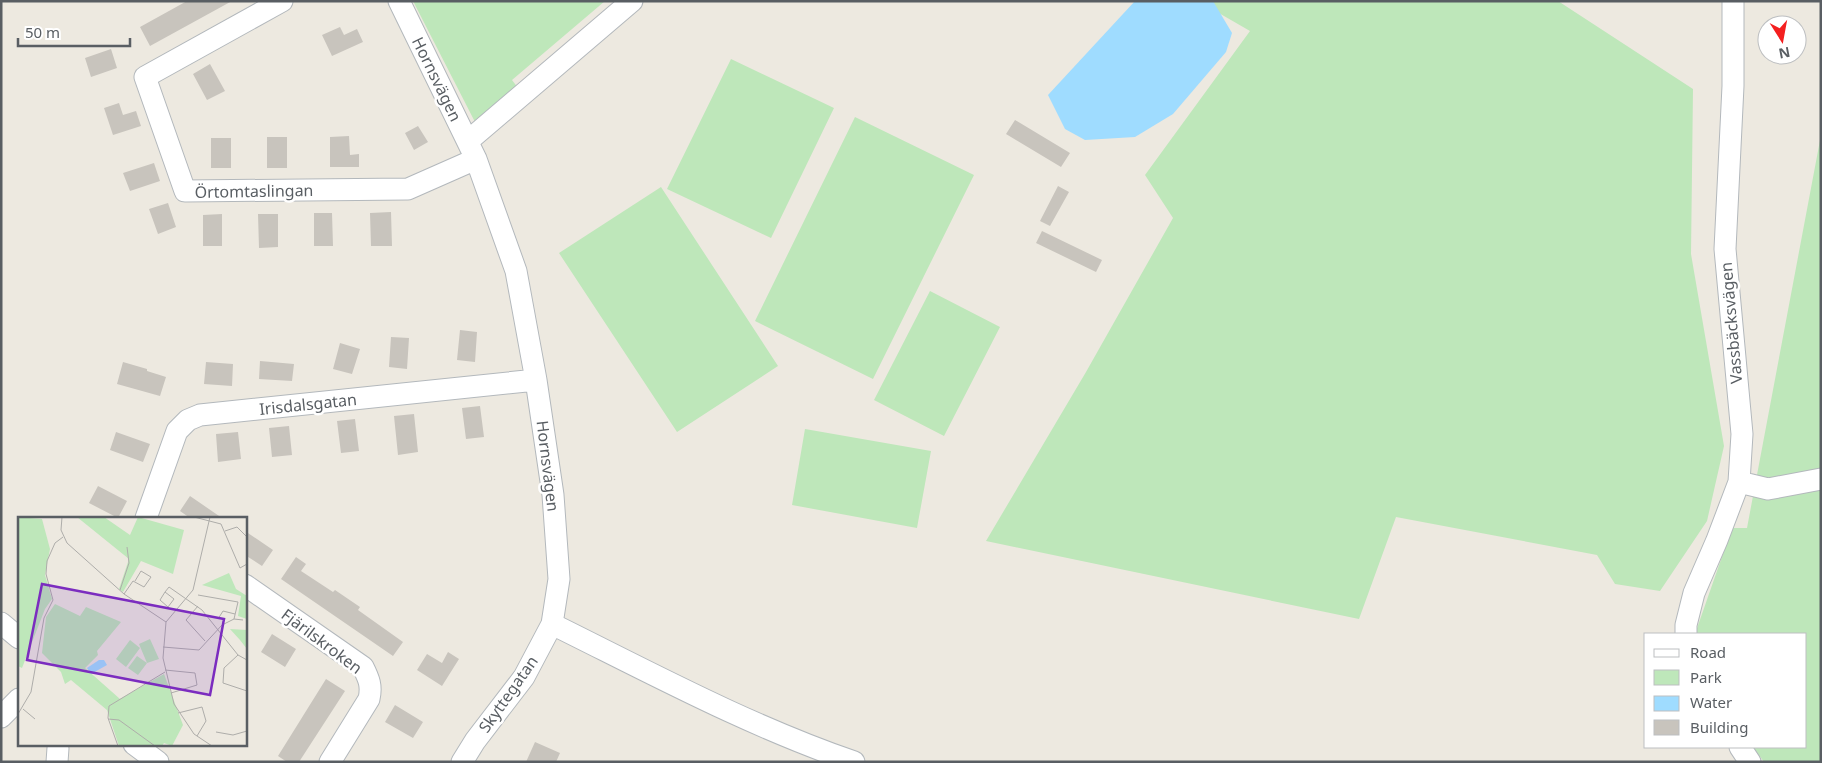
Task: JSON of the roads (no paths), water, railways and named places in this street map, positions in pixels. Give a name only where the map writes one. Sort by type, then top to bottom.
[{"type":"street","name":"Örtomtaslingan","points":[[282,1],[144,77],[185,191],[408,189],[472,150]]},
{"type":"street","name":"Hornsvägen","points":[[399,1],[472,150],[516,271],[536,380],[553,495],[559,579],[552,624]]},
{"type":"street","points":[[472,150],[632,1]]},
{"type":"street","name":"Vassbäcksvägen","points":[[1686,633],[1686,625],[1694,592],[1717,540],[1739,482],[1742,434],[1725,249],[1733,86],[1733,1]]},
{"type":"street","name":"Irisdalsgatan","points":[[147,517],[177,431],[188,420],[200,415],[536,380]]},
{"type":"street","points":[[1739,482],[1768,489],[1821,479]]},
{"type":"street","name":"Fjärilskroken","points":[[246,586],[363,668],[369,678],[372,688],[369,698],[330,762]]},
{"type":"street","points":[[1,623],[18,637]]},
{"type":"street","points":[[552,624],[697,696],[806,746],[854,762]]},
{"type":"street","name":"Skyttegatan","points":[[462,762],[475,741],[524,677],[552,624]]},
{"type":"street","points":[[1,717],[18,700]]},
{"type":"street","points":[[137,746],[158,762]]},
{"type":"street","points":[[1741,748],[1750,762]]},
{"type":"water","points":[[1135,1],[1213,1],[1232,33],[1226,52],[1173,114],[1135,137],[1085,140],[1065,129],[1048,95]]}]
